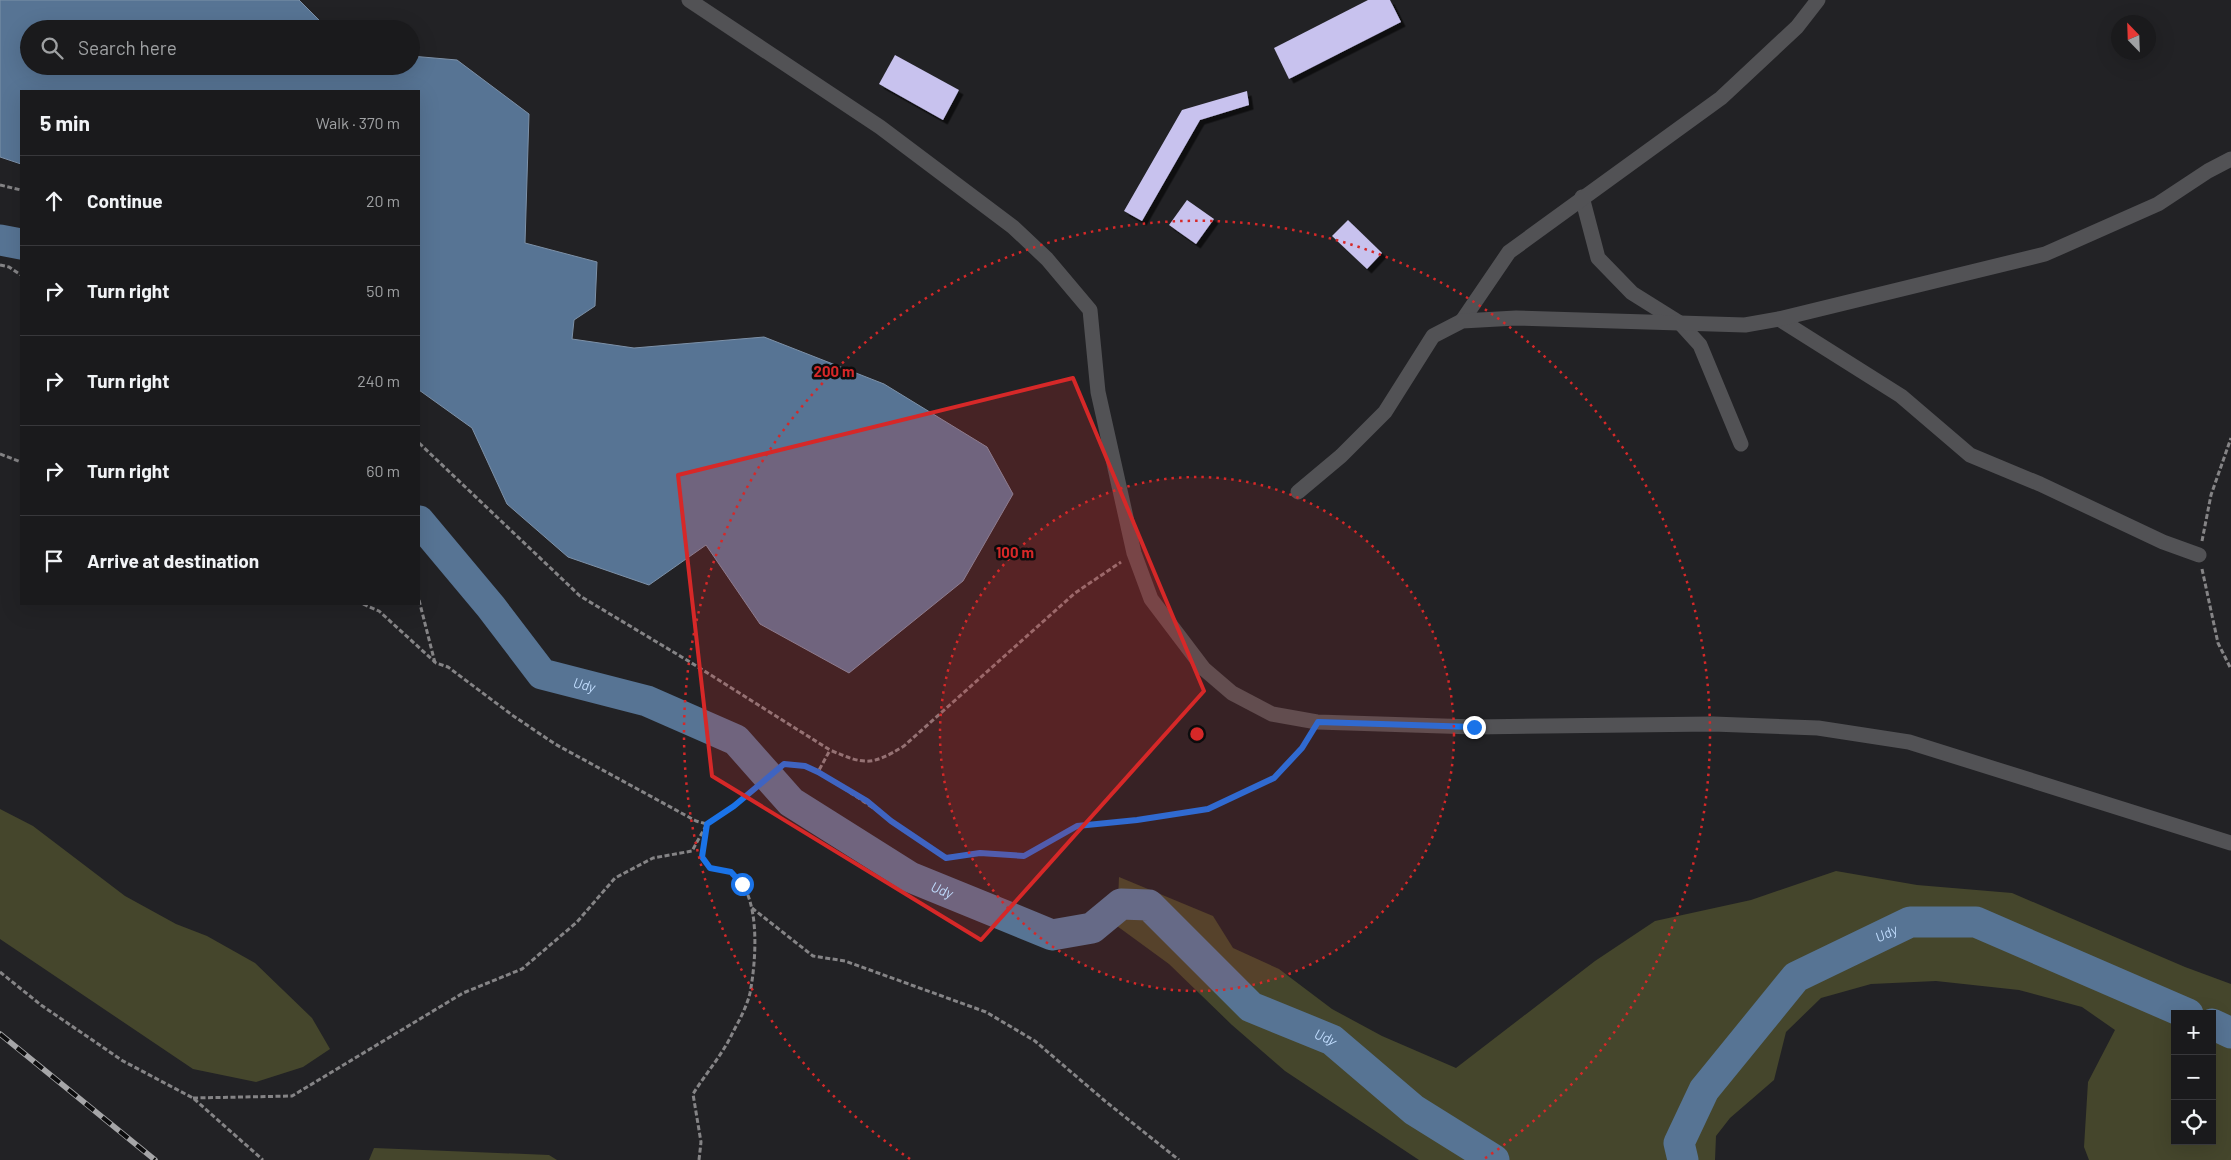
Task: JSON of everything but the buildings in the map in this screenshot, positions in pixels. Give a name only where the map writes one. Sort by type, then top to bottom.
[{"type":"street","points":[[689,0],[880,127],[1013,227],[1047,259],[1090,310],[1098,392],[1134,553],[1151,599],[1204,669],[1232,693],[1272,714],[1318,722],[1474,727],[1713,724],[1818,728],[1909,742],[2231,843]]},
{"type":"street","points":[[1462,321],[1509,252],[1720,98],[1797,27],[1818,0]]},
{"type":"street","points":[[1298,492],[1340,456],[1385,412],[1434,336],[1462,321],[1516,318],[1745,325],[1779,319],[2045,254],[2158,204],[2208,170],[2231,159]]},
{"type":"street","points":[[1582,197],[1598,258],[1632,293],[1680,323],[1700,345],[1741,444]]},
{"type":"street","points":[[1779,319],[1901,396],[1970,455],[2040,484],[2162,542],[2200,555]]},
{"type":"path","points":[[0,185],[20,190]]},
{"type":"path","points":[[0,265],[9,267],[20,274]]},
{"type":"path","points":[[420,444],[580,596],[830,750],[852,759],[869,762],[884,758],[904,746],[1075,593],[1134,553]]},
{"type":"path","points":[[0,454],[20,462]]},
{"type":"path","points":[[420,604],[436,663]]},
{"type":"path","points":[[365,605],[379,611],[436,663],[448,667],[512,715],[555,744],[696,821],[707,824]]},
{"type":"path","points":[[193,1098],[292,1096],[463,993],[522,968],[577,922],[615,878],[653,858],[692,851],[707,824],[734,806],[784,764],[805,766],[818,772],[867,801],[891,821],[946,858],[980,853],[1024,856],[1077,826],[1137,820],[1208,809],[1274,778],[1302,748],[1318,722]]},
{"type":"path","points":[[818,772],[830,750]]},
{"type":"path","points":[[699,1160],[701,1142],[693,1094],[733,1034],[750,995],[754,959],[754,920],[752,908],[742,884],[731,872],[710,868],[702,857],[707,824]]},
{"type":"path","points":[[752,908],[813,956],[845,961],[986,1012],[1035,1041],[1104,1101],[1179,1160]]},
{"type":"path","points":[[0,972],[41,1005],[123,1061],[193,1098],[263,1160]]},
{"type":"highlighted area","points":[[1073,378],[1204,691],[981,940],[712,776],[678,475]]},
{"type":"green space","points":[[0,809],[33,826],[125,896],[176,924],[207,936],[255,963],[312,1018],[330,1049],[303,1067],[256,1082],[193,1069],[0,939]]},
{"type":"green space","points":[[1836,871],[1917,885],[2012,893],[2185,967],[2231,984],[2231,1160],[2089,1160],[2084,1147],[2088,1082],[2115,1030],[2082,1007],[2019,990],[1936,981],[1871,984],[1821,998],[1786,1032],[1774,1080],[1730,1118],[1716,1136],[1715,1160],[1419,1160],[1285,1071],[1232,1025],[1169,964],[1117,926],[1119,877],[1213,916],[1233,948],[1279,969],[1332,1009],[1382,1036],[1456,1068],[1595,961],[1655,921],[1751,900]]},
{"type":"green space","points":[[374,1148],[549,1155],[557,1160],[369,1160]]},
{"type":"water","points":[[0,0],[299,0],[319,20],[20,20],[20,75],[420,75],[420,57],[457,60],[529,114],[525,243],[597,262],[595,306],[574,320],[572,339],[634,348],[764,337],[884,384],[987,447],[1013,494],[963,581],[849,673],[760,624],[706,545],[649,585],[568,557],[507,504],[472,428],[420,391],[420,90],[20,90],[20,164],[0,157]]},
{"type":"waterway","name":"Udy","points":[[0,240],[20,244]]},
{"type":"waterway","name":"Udy","points":[[420,522],[491,607],[542,674],[647,701],[736,740],[791,802],[910,877],[1052,935],[1092,928],[1121,904],[1149,905],[1251,1007],[1332,1040],[1414,1110],[1494,1160]]},
{"type":"waterway","name":"Udy","points":[[1683,1160],[1679,1143],[1704,1090],[1796,977],[1910,922],[1976,922],[2179,1010]]},
{"type":"waterway","name":"Udy","points":[[2216,1026],[2231,1033]]},
{"type":"railway","points":[[0,1034],[155,1160]]},
{"type":"route","points":[[742,884],[731,872],[710,868],[702,857],[706,842],[707,824],[734,806],[784,764],[805,766],[818,772],[867,801],[891,821],[946,858],[980,853],[1024,856],[1077,826],[1137,820],[1208,809],[1274,778],[1302,748],[1318,722],[1474,727]]}]
